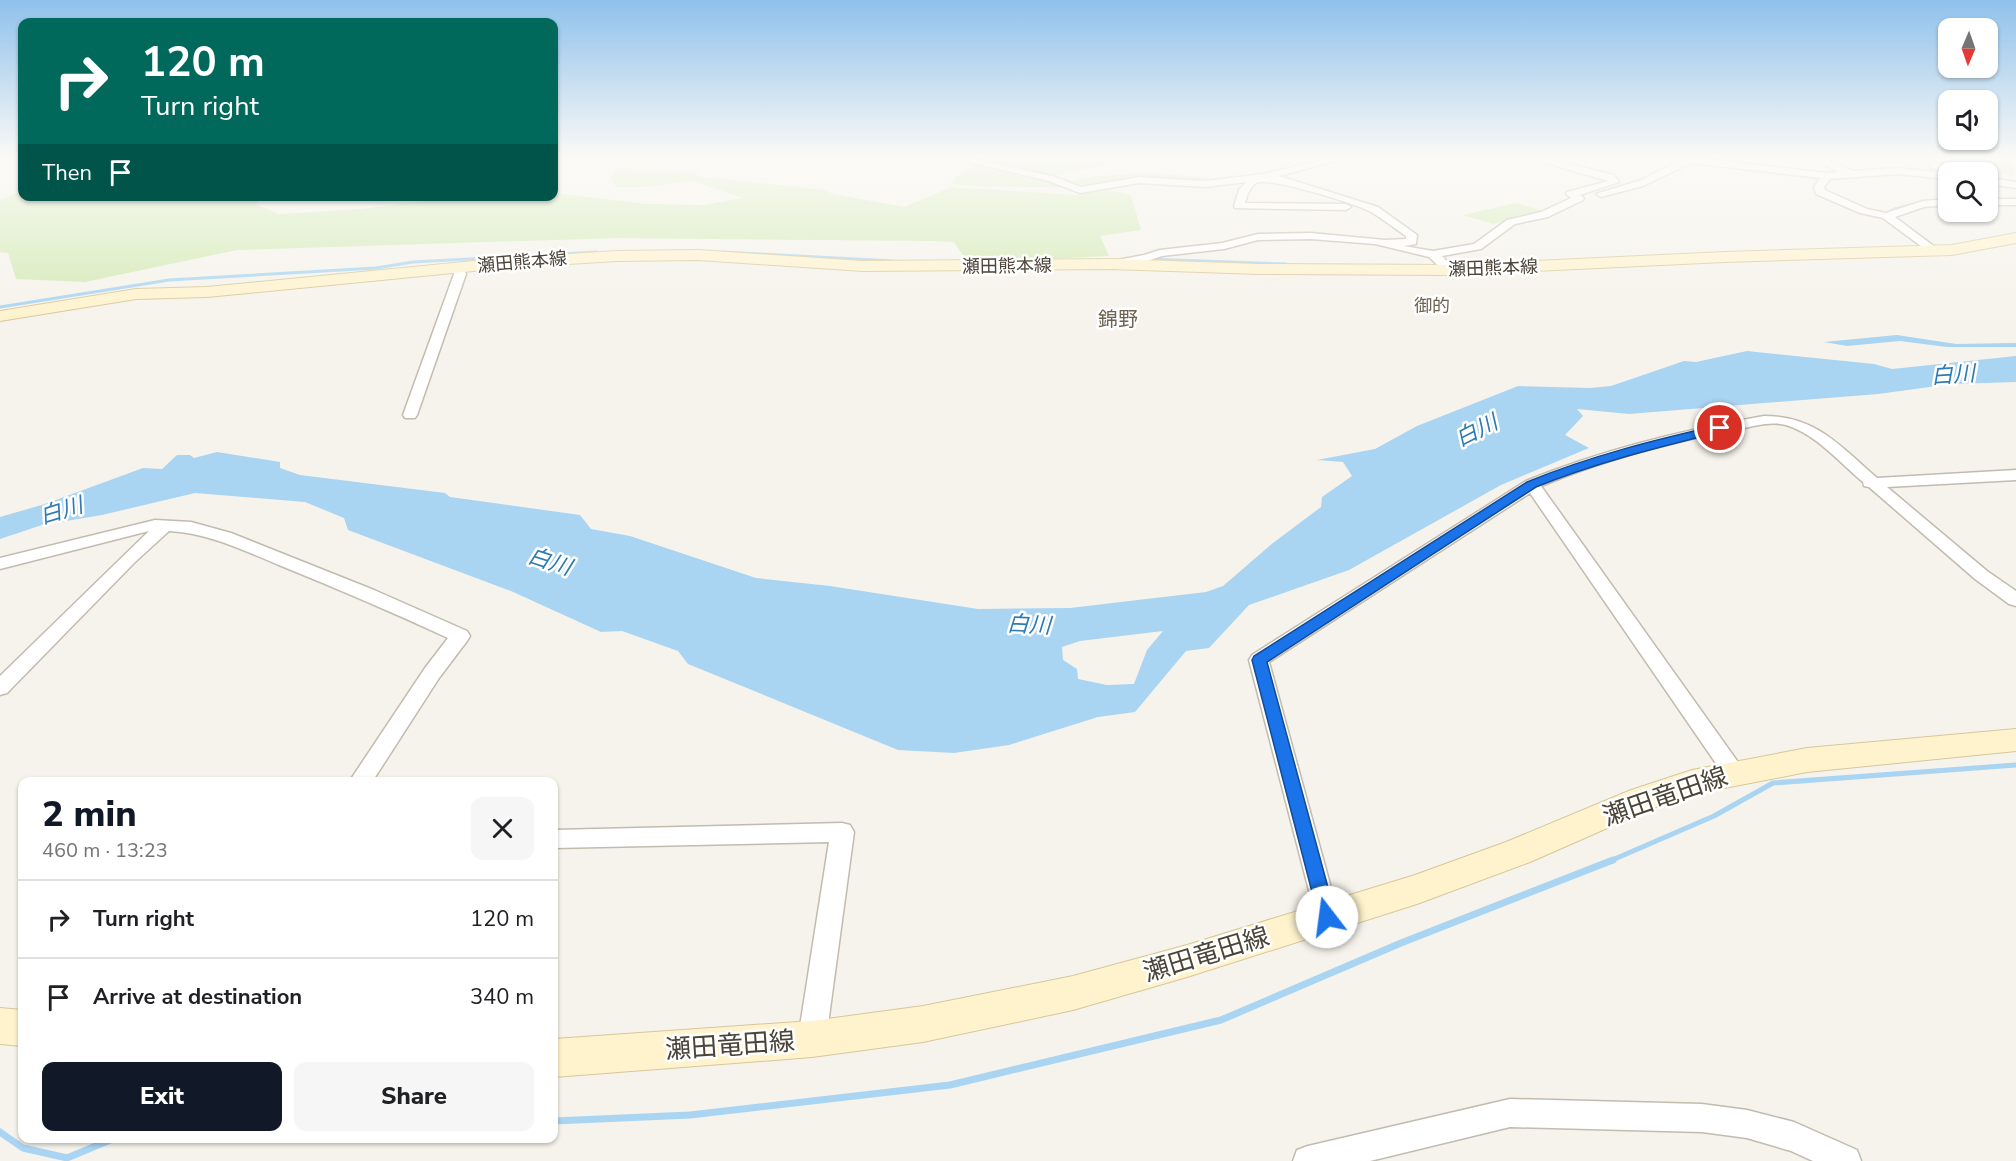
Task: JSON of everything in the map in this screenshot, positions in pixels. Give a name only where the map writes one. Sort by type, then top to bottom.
[{"type":"main road","name":"瀬田熊本線","points":[[0,316],[136,294],[207,292],[558,259],[661,254],[736,256],[863,266],[1111,264],[1259,269],[1449,270],[1934,250],[1965,248],[2016,238]]},
{"type":"main road","name":"瀬田竜田線","points":[[558,1058],[812,1039],[922,1024],[1073,993],[1327,917],[1518,852],[1642,799],[1692,782],[1734,772],[1807,760],[2016,740]]},
{"type":"main road","points":[[0,1026],[18,1028]]},
{"type":"street","points":[[1111,264],[1147,258],[1160,253],[1224,246],[1258,237],[1338,236],[1388,243],[1412,242],[1411,235],[1380,213]]},
{"type":"street","points":[[1388,243],[1398,248],[1433,254],[1477,247],[1511,222],[1548,213]]},
{"type":"street","points":[[1874,213],[1887,216],[1934,250]]},
{"type":"street","points":[[1887,216],[1895,213]]},
{"type":"street","points":[[1433,254],[1449,270]]},
{"type":"street","points":[[410,415],[460,274],[458,268]]},
{"type":"street","points":[[1327,917],[1259,660],[1532,484],[1570,468],[1702,431],[1764,420],[1785,420],[1811,430],[1870,483],[1981,575],[2016,600]]},
{"type":"street","points":[[1870,483],[2016,475]]},
{"type":"street","points":[[1532,484],[1734,772]]},
{"type":"street","points":[[0,564],[124,531],[166,525],[191,527],[225,537],[368,594],[460,636],[432,673],[363,777]]},
{"type":"street","points":[[0,688],[128,559],[166,525]]},
{"type":"street","points":[[558,839],[842,832],[812,1039]]},
{"type":"street","points":[[1308,1161],[1510,1113],[1702,1118],[1747,1124],[1794,1137],[1846,1161]]},
{"type":"green space","points":[[0,213],[1136,213],[1141,230],[1100,236],[1109,256],[1004,261],[964,257],[954,242],[932,241],[616,238],[237,250],[85,282],[16,279],[8,253],[0,252]]},
{"type":"green space","points":[[1471,213],[1535,213],[1493,224],[1463,215]]},
{"type":"water","points":[[1897,335],[1956,344],[2016,343],[2016,347],[1947,347],[1900,341],[1847,346],[1824,342]]},
{"type":"water","name":"白川","points":[[1747,351],[1874,364],[1892,369],[2016,356],[2016,382],[1952,384],[1878,394],[1629,414],[1577,409],[1583,416],[1565,435],[1589,448],[1501,485],[1349,570],[1249,605],[1209,648],[1186,651],[1135,712],[1098,717],[1009,745],[954,753],[898,750],[688,664],[678,651],[622,631],[601,632],[511,591],[348,530],[344,518],[305,502],[195,493],[102,515],[42,525],[0,539],[0,517],[45,504],[143,468],[162,469],[177,455],[190,455],[194,458],[217,452],[280,462],[280,468],[300,475],[445,493],[450,497],[580,515],[591,529],[630,536],[756,578],[830,586],[978,609],[1070,608],[1206,592],[1223,586],[1273,543],[1321,507],[1322,497],[1352,476],[1343,462],[1317,460],[1375,449],[1417,426],[1518,386],[1590,388],[1611,386],[1684,361],[1696,362]],"holes":[[[1163,631],[1147,650],[1134,684],[1107,685],[1078,679],[1077,669],[1063,660],[1062,647],[1080,641]]]},
{"type":"waterway","points":[[0,307],[169,280],[376,268],[413,262],[597,252]]},
{"type":"waterway","points":[[722,252],[894,261]]},
{"type":"waterway","points":[[1148,259],[1286,264]]},
{"type":"waterway","points":[[1610,861],[1714,816],[1773,783],[2016,765]]},
{"type":"waterway","points":[[558,1121],[690,1115],[950,1085],[1221,1020],[1401,943],[1613,860]]},
{"type":"waterway","points":[[0,1132],[23,1148],[67,1158],[103,1143]]},
{"type":"district","name":"御的","points":[[1432,306]]},
{"type":"district","name":"錦野","points":[[1118,319]]},
{"type":"route","points":[[1327,917],[1259,660],[1532,484],[1570,468],[1638,447],[1720,428]]}]
